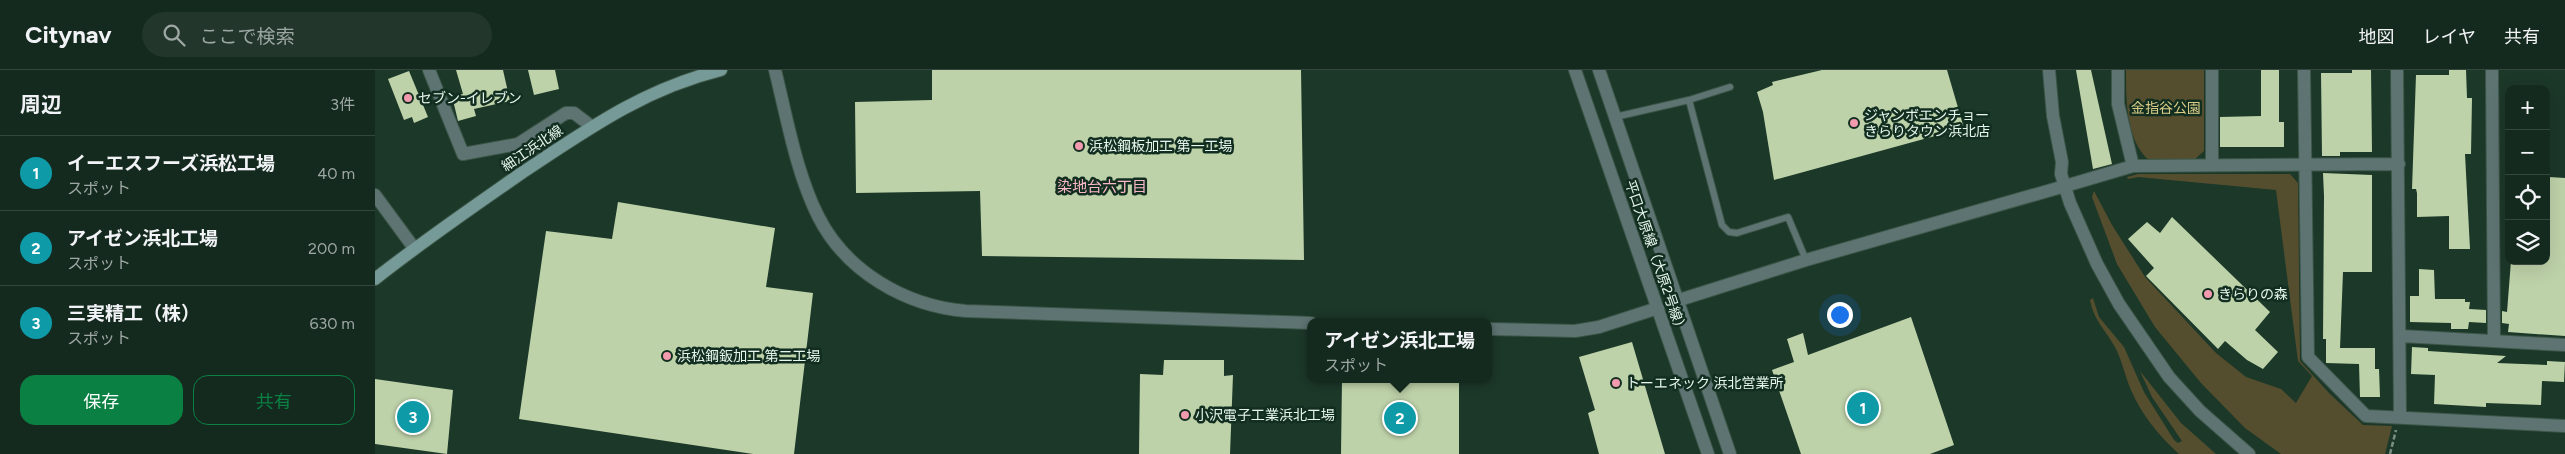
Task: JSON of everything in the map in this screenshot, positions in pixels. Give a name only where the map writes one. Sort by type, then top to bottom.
[{"type":"main road","name":"細江浜北線","points":[[375,279],[414,248],[591,126],[637,100],[721,70]]},
{"type":"street","points":[[429,70],[463,154],[518,144],[566,113],[574,113],[591,126]]},
{"type":"street","points":[[775,70],[803,176],[819,218],[828,233],[852,260],[867,274],[898,293],[933,306],[966,311],[1307,324]]},
{"type":"street","name":"平口大原線（大原2号線）","points":[[1575,70],[1708,454]]},
{"type":"street","name":"平口大原線（大原2号線）","points":[[1599,70],[1676,301],[1730,454]]},
{"type":"street","points":[[2049,70],[2053,116],[2062,162],[2061,174],[2068,185],[2076,212],[2097,264],[2119,304],[2144,343],[2200,411],[2249,454]]},
{"type":"street","points":[[2118,70],[2118,104],[2133,166]]},
{"type":"street","points":[[2211,70],[2212,165]]},
{"type":"street","points":[[2305,70],[2308,357],[2366,416],[2565,426]]},
{"type":"street","points":[[2397,70],[2401,336],[2400,417]]},
{"type":"street","points":[[2492,70],[2494,341]]},
{"type":"street","points":[[1676,301],[1806,260],[2133,166],[2399,164]]},
{"type":"street","points":[[375,195],[414,248]]},
{"type":"street","points":[[1492,329],[1575,331],[1599,327],[1658,308]]},
{"type":"street","points":[[2401,336],[2565,345]]},
{"type":"lane","points":[[1615,117],[1689,100],[1730,87]]},
{"type":"lane","points":[[1689,100],[1722,225],[1729,232],[1737,233],[1788,217],[1806,260]]},
{"type":"path","points":[[2390,454],[2400,417]]},
{"type":"green space","name":"金指谷公園","points":[[2126,70],[2204,70],[2204,151],[2194,160],[2149,160],[2141,152],[2129,119]]},
{"type":"green space","points":[[2138,174],[2290,174],[2298,183],[2300,361],[2329,393],[2363,425],[2392,426],[2385,454],[2281,454],[2245,428],[2201,383],[2155,327],[2117,264],[2092,197],[2094,191],[2112,225],[2145,277],[2216,353],[2246,377],[2281,389],[2296,403],[2312,376],[2298,361],[2276,190],[2138,177],[2128,179],[2127,177]]},
{"type":"green space","points":[[2093,298],[2099,317],[2124,347],[2144,392],[2174,440],[2178,443],[2182,441],[2152,397],[2140,371],[2181,423],[2216,454],[2179,454],[2151,424],[2131,390],[2115,347],[2094,313],[2090,300]]},
{"type":"building","points":[[456,70],[503,70],[510,101],[474,109],[476,116],[458,121],[452,96],[463,94]]},
{"type":"building","points":[[528,70],[555,70],[559,89],[534,95]]},
{"type":"building","name":"浜松鋼板加工 第一工場","points":[[932,70],[1301,70],[1304,260],[982,256],[980,191],[856,193],[855,102],[932,100]]},
{"type":"building","points":[[1822,70],[1947,70],[1964,128],[1774,180],[1763,112],[1757,92],[1773,85],[1772,82]]},
{"type":"building","points":[[2076,70],[2091,70],[2112,164],[2093,169]]},
{"type":"building","points":[[2261,70],[2279,70],[2279,122],[2284,122],[2284,147],[2220,147],[2220,117],[2261,116]]},
{"type":"building","points":[[2352,70],[2371,70],[2372,152],[2340,152],[2340,156],[2322,156],[2321,73],[2352,73]]},
{"type":"building","points":[[2449,70],[2466,70],[2467,98],[2472,98],[2471,154],[2465,154],[2470,249],[2449,249],[2449,216],[2417,217],[2417,193],[2416,189],[2412,189],[2416,75],[2449,75]]},
{"type":"building","name":"セブン-イレブン","points":[[409,71],[428,117],[414,123],[412,117],[404,120],[388,79]]},
{"type":"building","points":[[2323,173],[2372,175],[2372,272],[2343,272],[2340,348],[2375,348],[2375,369],[2379,369],[2380,397],[2360,397],[2359,364],[2326,363],[2326,339],[2323,339]]},
{"type":"building","points":[[2550,177],[2565,178],[2565,336],[2508,332],[2509,324],[2502,323],[2502,311],[2507,312],[2511,265],[2550,265]]},
{"type":"building","name":"浜松鋼鈑加工 第二工場","points":[[618,202],[775,228],[766,287],[813,293],[794,454],[753,454],[519,419],[546,231],[612,239]]},
{"type":"building","name":"きらりの森","points":[[2172,217],[2270,312],[2255,330],[2278,352],[2263,369],[2247,360],[2225,341],[2218,349],[2146,276],[2154,268],[2128,239],[2147,222],[2160,233]]},
{"type":"building","points":[[2419,269],[2434,270],[2435,299],[2465,299],[2465,302],[2470,302],[2469,309],[2486,310],[2486,323],[2469,322],[2468,329],[2451,329],[2451,323],[2410,322],[2410,296],[2419,296]]},
{"type":"building","points":[[1911,317],[1954,445],[1930,454],[1801,454],[1772,370],[1794,362],[1787,339],[1803,333],[1808,355]]},
{"type":"building","name":"トーエネック 浜北営業所","points":[[1632,342],[1665,454],[1599,454],[1588,413],[1595,410],[1579,357]]},
{"type":"building","points":[[2412,347],[2428,348],[2428,351],[2506,356],[2497,363],[2547,365],[2547,361],[2565,362],[2564,382],[2542,381],[2541,405],[2486,403],[2486,407],[2434,404],[2435,375],[2411,374]]},
{"type":"building","name":"小沢電子工業浜北工場","points":[[1164,360],[1224,360],[1224,376],[1233,375],[1230,454],[1139,454],[1140,374],[1163,375]]},
{"type":"building","points":[[375,379],[453,390],[447,454],[375,444]]},
{"type":"building","points":[[1342,383],[1459,383],[1459,454],[1341,454]]},
{"type":"place","name":"セブン-イレブン","points":[[408,98]]},
{"type":"place","name":"ジャンボエンチョー きらりタウン浜北店","points":[[1854,123]]},
{"type":"place","name":"浜松鋼板加工 第一工場","points":[[1079,146]]},
{"type":"place","name":"きらりの森","points":[[2208,294]]},
{"type":"place","name":"浜松鋼鈑加工 第二工場","points":[[667,356]]},
{"type":"place","name":"トーエネック 浜北営業所","points":[[1616,383]]},
{"type":"place","name":"イーエスフーズ浜松工場","points":[[1863,408]]},
{"type":"place","name":"小沢電子工業浜北工場","points":[[1185,415]]},
{"type":"place","name":"三実精工（株）","points":[[413,417]]},
{"type":"place","name":"アイゼン浜北工場","points":[[1400,418]]},
{"type":"district","name":"染地台六丁目","points":[[1102,187]]}]
